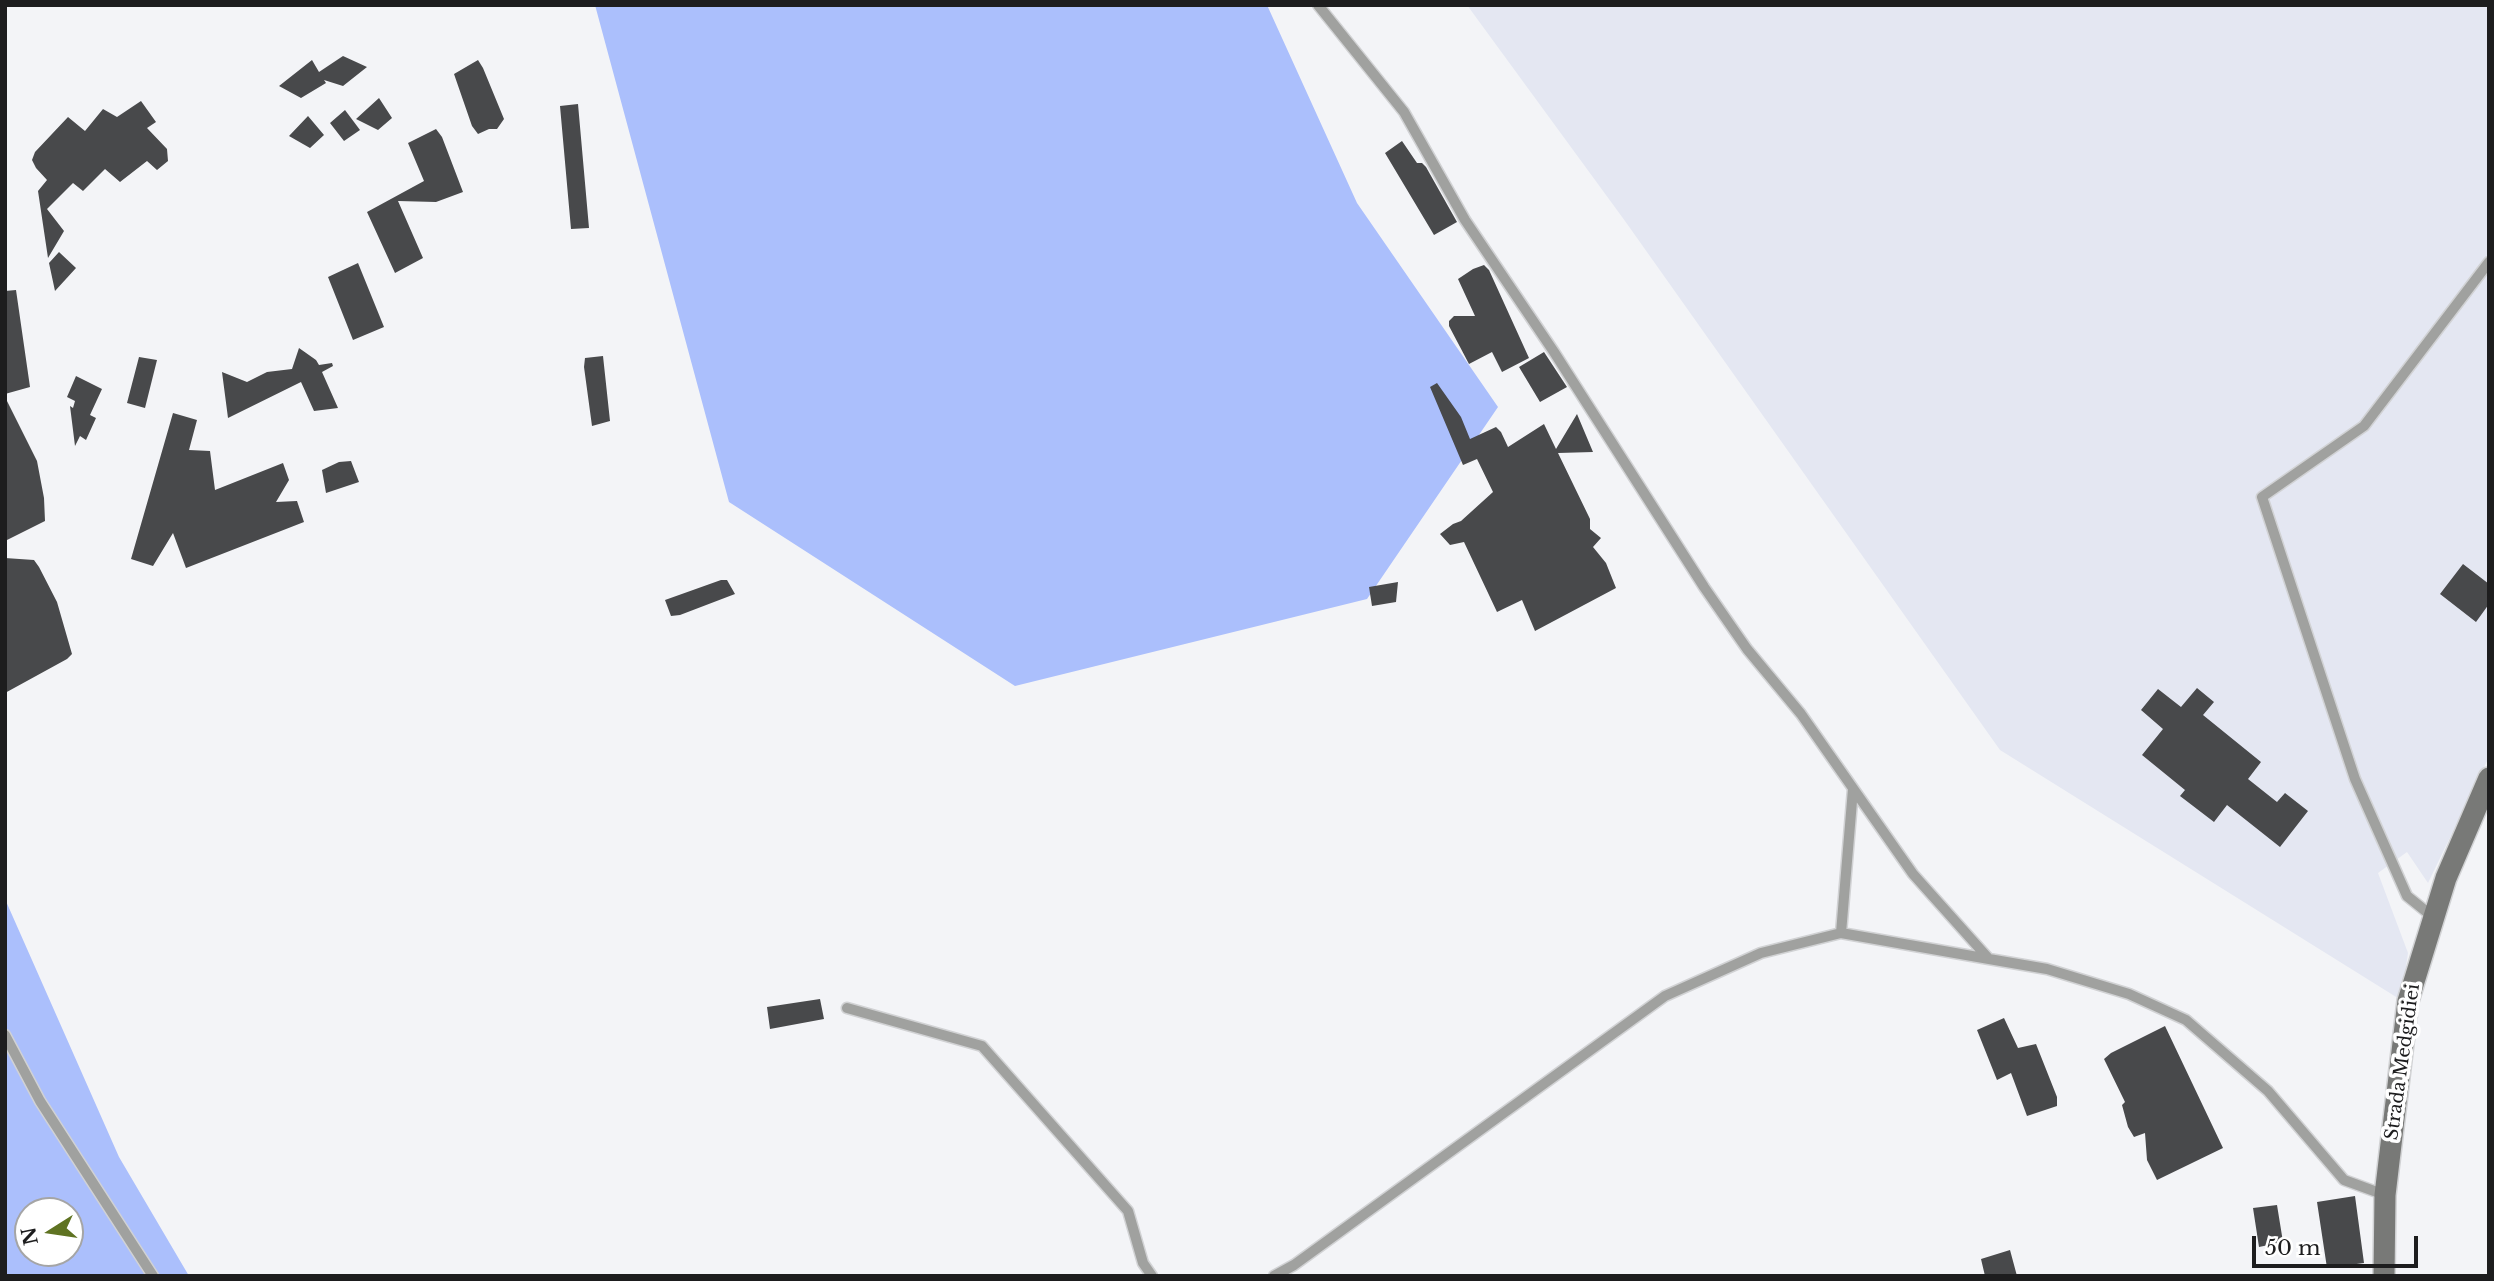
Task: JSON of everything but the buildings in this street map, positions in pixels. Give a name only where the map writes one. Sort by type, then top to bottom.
[{"type":"main road","name":"Strada Medgidiei","points":[[2385,1276],[2385,1195],[2408,1001],[2446,878],[2489,778]]},
{"type":"lane","points":[[1318,5],[1404,112],[1465,219],[1747,649],[1801,714],[1913,874],[1989,959]]},
{"type":"lane","points":[[2433,917],[2407,896],[2355,779],[2262,497],[2364,426],[2489,262]]},
{"type":"lane","points":[[1841,933],[1853,789]]},
{"type":"lane","points":[[1275,1276],[1294,1265],[1665,996],[1761,953],[1841,933],[2047,969],[2129,994],[2186,1020],[2268,1091],[2344,1180],[2385,1195]]},
{"type":"lane","points":[[847,1008],[982,1046],[1128,1211],[1143,1263],[1152,1276]]},
{"type":"lane","points":[[5,1035],[40,1101],[153,1276]]},
{"type":"shaded area","points":[[595,5],[1267,5],[1357,203],[1498,407],[1367,599],[1015,686],[729,502]]},
{"type":"shaded area","points":[[1467,5],[2489,5],[2489,757],[2428,883],[2407,852],[2378,873],[2408,953],[2401,1000],[2000,750],[1625,221]]},
{"type":"shaded area","points":[[5,899],[119,1157],[189,1276],[5,1276]]}]
